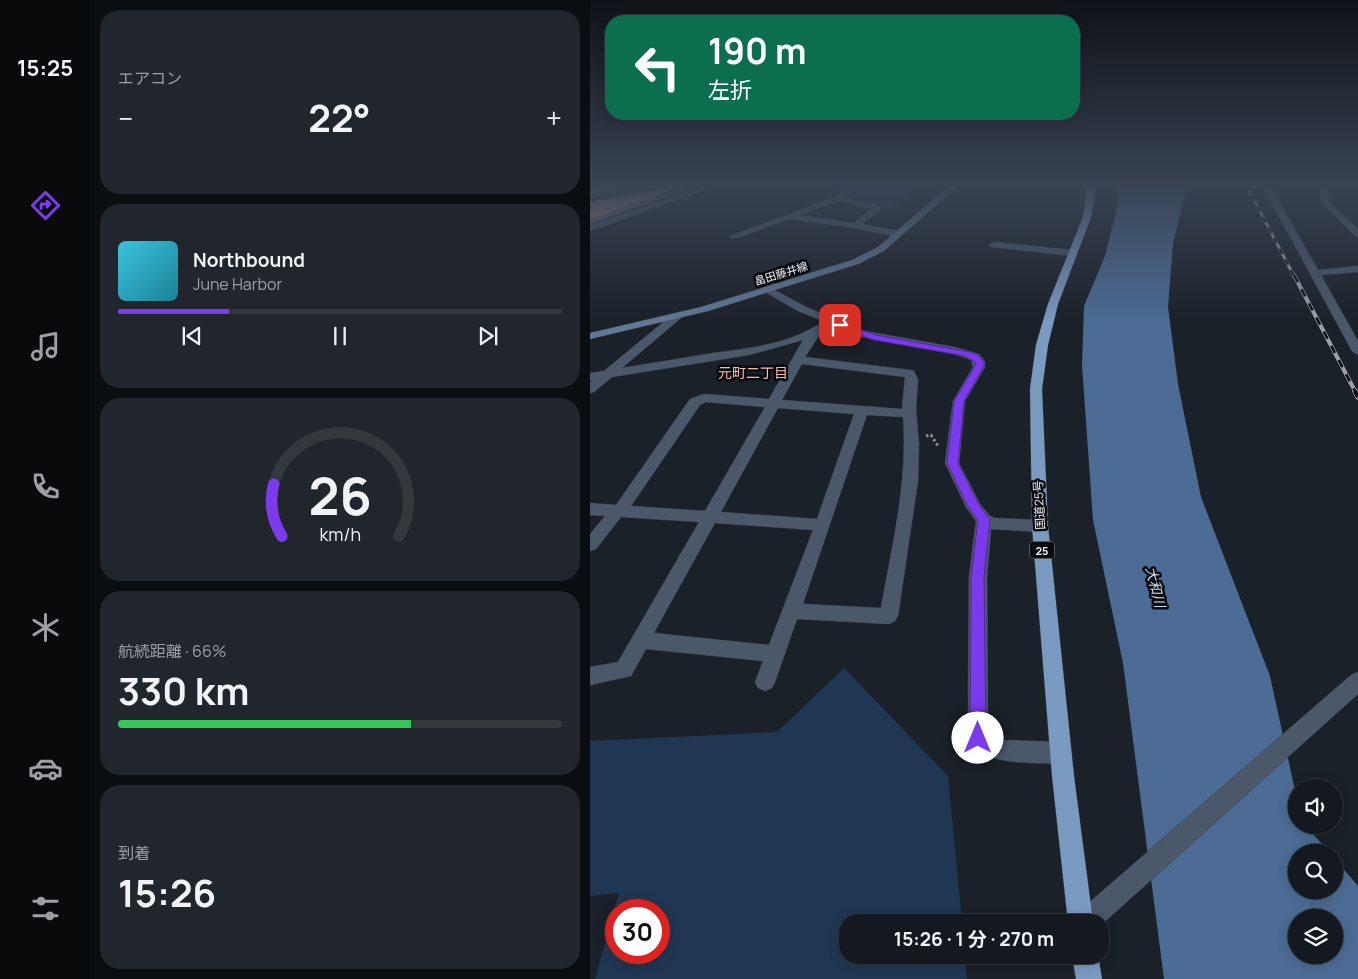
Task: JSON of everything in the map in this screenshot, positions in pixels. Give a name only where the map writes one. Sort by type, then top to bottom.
[{"type":"highway","name":"国道25号","points":[[1079,914],[1061,754],[1040,526],[1036,416],[1039,366],[1053,304],[1082,231]]},
{"type":"highway","points":[[1086,964],[1088,979]]},
{"type":"main road","name":"畠田藤井線","points":[[590,336],[677,316],[769,290],[855,262],[875,252],[902,231]]},
{"type":"street","points":[[734,236],[748,231]]},
{"type":"street","points":[[880,231],[898,234]]},
{"type":"street","points":[[1291,231],[1358,351]]},
{"type":"street","points":[[994,246],[1073,253]]},
{"type":"street","points":[[1315,273],[1358,270]]},
{"type":"street","points":[[769,290],[792,304],[830,321],[874,337],[975,357],[979,362],[979,366],[959,401],[952,463],[974,507],[984,520],[992,524],[1040,526]]},
{"type":"street","points":[[590,389],[677,316]]},
{"type":"street","points":[[590,377],[749,351],[788,342],[816,332],[830,321]]},
{"type":"street","points":[[590,676],[624,670],[816,332]]},
{"type":"street","points":[[792,611],[889,616],[911,481],[912,445],[910,414],[912,380],[910,374],[799,360]]},
{"type":"street","points":[[590,545],[618,511],[694,402],[704,398],[910,414]]},
{"type":"street","points":[[765,682],[792,611],[862,410]]},
{"type":"street","points":[[590,509],[822,525]]},
{"type":"street","points":[[984,520],[978,577],[978,738],[998,750],[1061,754]]},
{"type":"street","points":[[640,640],[775,654]]},
{"type":"street","points":[[1095,914],[1358,681]]},
{"type":"shaded area","points":[[844,668],[948,776],[961,914],[839,914],[839,964],[966,964],[967,979],[595,979],[605,943],[605,964],[670,964],[670,899],[617,899],[619,893],[590,896],[590,741],[777,732]]},
{"type":"water","name":"大和川","points":[[1111,231],[1176,231],[1173,244],[1168,307],[1178,384],[1201,497],[1270,676],[1293,779],[1288,779],[1288,834],[1313,834],[1322,844],[1288,844],[1288,899],[1343,899],[1343,868],[1358,886],[1358,979],[1164,979],[1123,663],[1093,520],[1082,365],[1084,306],[1105,256]]},
{"type":"railway","points":[[1270,231],[1294,276]]},
{"type":"railway","points":[[1294,275],[1356,393]]},
{"type":"railway","points":[[1356,393],[1358,397]]},
{"type":"district","name":"元町二丁目","points":[[753,372]]},
{"type":"route","points":[[840,325],[874,337],[954,350],[975,357],[979,362],[979,366],[959,401],[952,463],[974,507],[984,520],[978,577],[978,738]]}]
